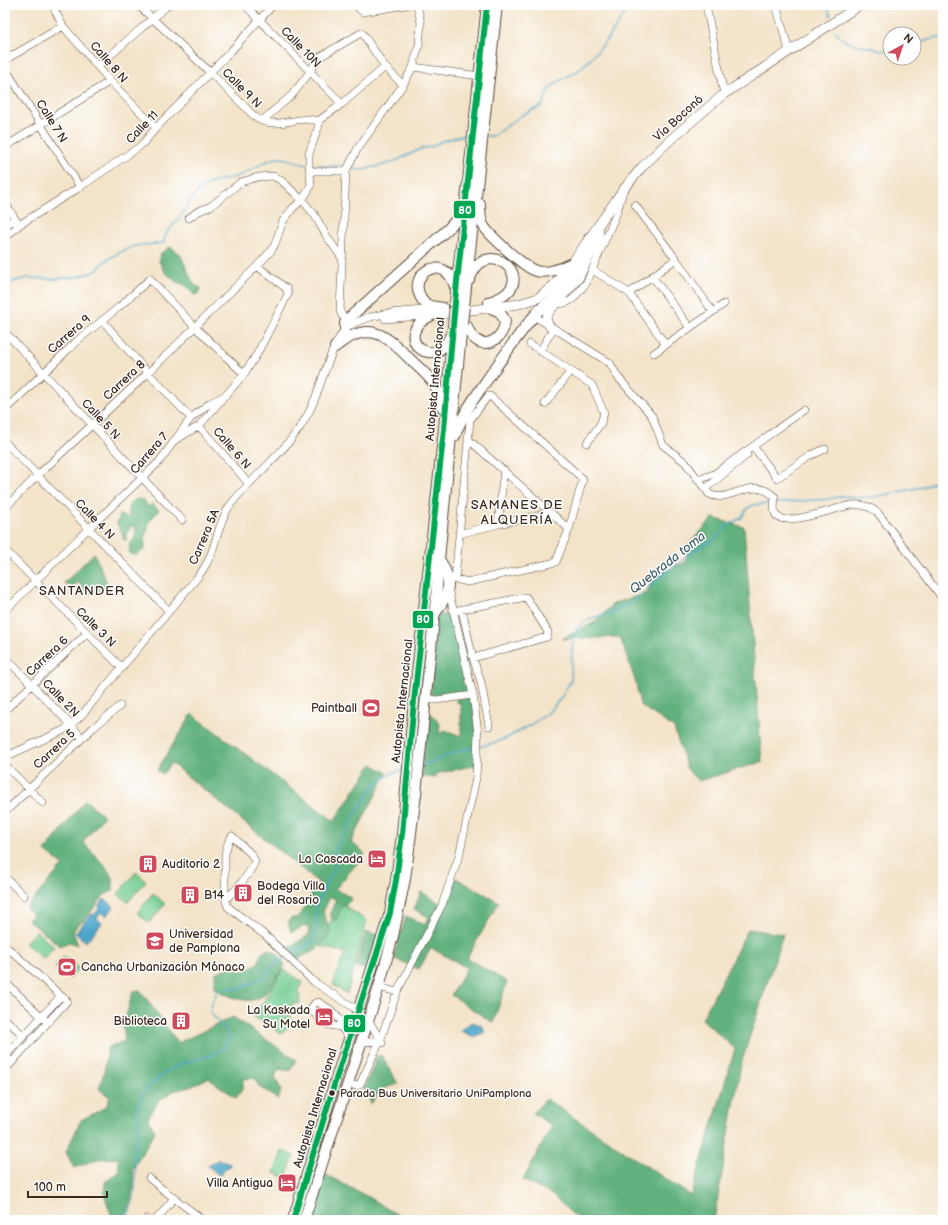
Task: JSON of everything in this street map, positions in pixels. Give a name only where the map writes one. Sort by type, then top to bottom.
[{"type":"highway","name":"Autopista Internacional","points":[[304,1220],[379,987],[393,936],[406,871],[416,794],[450,451],[459,327],[456,292],[487,5]]},
{"type":"highway","name":"Autopista Internacional","points":[[294,1220],[335,1082],[390,913],[399,864],[414,701],[444,429],[459,327],[465,302],[497,5]]},
{"type":"highway","points":[[478,173],[481,216],[483,223],[489,232],[523,264],[531,269],[546,272],[572,263]]},
{"type":"highway","points":[[345,330],[345,323],[349,318],[452,225],[460,212],[468,187]]},
{"type":"highway","points":[[450,451],[457,430],[466,412],[534,316],[572,278],[582,260],[590,237]]},
{"type":"highway","points":[[432,315],[420,322],[414,330],[414,341],[420,350],[430,352],[439,350],[459,327],[478,342],[486,344],[494,340],[502,331],[505,321],[500,312],[490,305],[504,296],[512,288],[514,278],[512,271],[507,265],[500,261],[496,260],[482,262],[474,269],[467,285]]},
{"type":"highway","points":[[443,308],[430,306],[422,301],[418,290],[418,282],[425,272],[437,268],[443,270],[451,276],[456,292]]},
{"type":"highway","points":[[335,347],[348,337],[359,332],[377,334],[390,340],[425,374],[437,388],[441,399],[444,429]]},
{"type":"highway","points":[[434,615],[444,600],[451,583],[439,559]]},
{"type":"main road","name":"Vía Boconó","points":[[432,315],[524,298],[550,289],[572,263],[623,190],[642,167],[671,139],[724,94],[860,5]]},
{"type":"main road","points":[[552,328],[546,321],[546,317],[554,304],[580,283],[583,270],[598,239],[598,226]]},
{"type":"main road","name":"Vía Boconó","points":[[443,308],[490,305]]},
{"type":"street","name":"Calle 9 N","points":[[138,5],[211,72],[237,100],[262,122],[272,124],[308,119],[318,121]]},
{"type":"street","points":[[98,66],[168,5]]},
{"type":"street","name":"Calle 10N","points":[[244,5],[342,104]]},
{"type":"street","name":"Calle 11","points":[[5,238],[17,223],[80,187],[133,152],[231,51],[273,5]]},
{"type":"street","points":[[355,5],[363,12],[406,5]]},
{"type":"street","points":[[349,318],[342,316],[340,311],[346,172],[358,148],[403,85],[413,67],[419,45],[421,23],[417,5]]},
{"type":"street","points":[[706,5],[724,94]]},
{"type":"street","points":[[776,5],[789,51]]},
{"type":"street","name":"Calle 8 N","points":[[53,6],[63,26],[110,81],[156,128]]},
{"type":"street","points":[[5,60],[63,26]]},
{"type":"street","points":[[262,122],[292,94],[310,72],[318,58],[361,33],[385,67],[403,85]]},
{"type":"street","points":[[318,121],[342,104],[385,67]]},
{"type":"street","points":[[413,67],[480,76]]},
{"type":"street","name":"Calle 7 N","points":[[5,68],[80,187]]},
{"type":"street","points":[[5,147],[110,81]]},
{"type":"street","name":"Carrera 8","points":[[5,508],[37,476],[148,373],[271,251],[283,221],[293,208],[302,200],[308,192],[311,184],[309,154],[319,125],[318,121]]},
{"type":"street","points":[[310,170],[346,172]]},
{"type":"street","points":[[189,218],[197,212],[211,206],[241,182],[258,177],[273,176],[282,181],[314,214],[342,258]]},
{"type":"street","points":[[580,283],[592,270],[617,212],[623,190]]},
{"type":"street","points":[[5,203],[17,223]]},
{"type":"street","points":[[635,205],[676,259],[713,312]]},
{"type":"street","name":"Calle 11","points":[[5,223],[17,223]]},
{"type":"street","points":[[629,293],[676,259]]},
{"type":"street","name":"Carrera 7","points":[[5,611],[88,529],[159,462],[190,418],[210,403],[226,395],[244,374],[257,354],[288,294],[287,289],[257,266]]},
{"type":"street","points":[[592,270],[629,293],[666,345]]},
{"type":"street","points":[[652,276],[690,328]]},
{"type":"street","name":"Carrera 9","points":[[5,410],[43,373],[150,278],[195,327]]},
{"type":"street","points":[[654,353],[724,304]]},
{"type":"street","name":"Carrera 5A","points":[[5,757],[60,732],[72,725],[84,714],[204,568],[211,554],[223,516],[237,496],[292,439],[304,423],[318,393],[339,337],[345,330],[360,321],[374,316],[443,308]]},
{"type":"street","name":"Carrera 5A","points":[[335,347],[349,330],[364,323],[379,320],[432,315]]},
{"type":"street","points":[[534,316],[610,364],[617,376],[652,416],[663,445],[685,462],[705,489],[714,496],[727,495],[751,487],[770,493],[775,497],[774,513],[778,517],[785,520],[812,516],[852,505],[872,508],[878,513],[943,599]]},
{"type":"street","points":[[102,320],[190,418]]},
{"type":"street","points":[[195,327],[244,374]]},
{"type":"street","points":[[552,328],[535,348],[592,385],[604,413],[601,423],[587,442]]},
{"type":"street","name":"Calle 5 N","points":[[5,332],[182,520]]},
{"type":"street","points":[[545,404],[571,370]]},
{"type":"street","points":[[175,440],[199,426],[226,395]]},
{"type":"street","points":[[348,1084],[357,1086],[360,1084],[381,1043],[397,992],[442,905],[459,856],[476,778],[478,733],[473,695],[453,611],[451,583],[459,534],[471,416],[488,396],[490,396],[493,397],[583,479],[569,529],[558,560],[554,564],[468,582],[451,583]]},
{"type":"street","points":[[705,489],[732,464],[804,410]]},
{"type":"street","name":"Calle 6 N","points":[[199,426],[249,484]]},
{"type":"street","points":[[468,439],[569,529]]},
{"type":"street","name":"Calle 4 N","points":[[5,442],[88,529],[169,610]]},
{"type":"street","points":[[755,446],[777,478],[812,455],[825,449]]},
{"type":"street","points":[[698,480],[714,474],[732,464]]},
{"type":"street","points":[[498,524],[504,470]]},
{"type":"street","points":[[459,534],[551,513]]},
{"type":"street","name":"Calle 3 N","points":[[5,550],[86,634],[122,668]]},
{"type":"street","points":[[453,611],[526,597],[548,632],[547,637],[473,658]]},
{"type":"street","points":[[462,610],[473,658],[481,682],[490,726]]},
{"type":"street","name":"Carrera 6","points":[[5,710],[86,634]]},
{"type":"street","name":"Calle 2N","points":[[5,657],[72,725],[82,738]]},
{"type":"street","points":[[425,698],[436,700],[473,695]]},
{"type":"street","name":"Carrera 5","points":[[5,812],[28,788],[82,738],[120,706]]},
{"type":"street","points":[[5,765],[43,803]]},
{"type":"street","points":[[225,898],[232,894],[255,861],[251,854],[232,836],[225,854],[225,898],[226,904],[230,910],[266,936],[314,982],[359,1012]]},
{"type":"street","points":[[5,877],[24,896]]},
{"type":"street","points":[[5,953],[9,949],[67,1001],[5,1070]]},
{"type":"street","points":[[5,982],[48,1022]]},
{"type":"street","points":[[379,987],[397,992]]},
{"type":"street","points":[[12,1062],[5,1056],[62,996]]},
{"type":"street","points":[[5,1019],[24,1036]]},
{"type":"street","points":[[369,1021],[381,1043]]},
{"type":"street","points":[[350,1039],[337,1022],[355,1022]]},
{"type":"street","points":[[362,1042],[381,1043]]},
{"type":"street","points":[[149,1178],[195,1220]]},
{"type":"street","points":[[156,1220],[171,1198]]},
{"type":"street","points":[[171,1198],[202,1220]]},
{"type":"green space","points":[[170,247],[180,254],[194,285],[201,288],[198,294],[194,295],[185,285],[176,282],[164,271],[159,261],[161,253]]},
{"type":"green space","points":[[138,499],[144,500],[148,507],[152,504],[159,510],[148,523],[148,530],[145,535],[145,549],[135,556],[128,552],[130,548],[129,544],[135,538],[135,526],[129,527],[129,531],[126,534],[127,539],[125,541],[116,522],[119,519],[119,515],[129,518],[128,511],[130,503]]},
{"type":"green space","points":[[713,518],[744,527],[762,762],[698,781],[687,769],[674,728],[640,705],[636,683],[620,637],[562,639],[593,623],[614,603],[648,593],[652,572],[667,570],[686,562],[687,546]]},
{"type":"green space","points":[[94,553],[107,583],[104,591],[89,594],[78,582],[73,587],[64,583]]},
{"type":"green space","points":[[447,600],[469,695],[431,695],[436,615],[445,615],[446,609],[440,608]]},
{"type":"green space","points":[[472,697],[477,731],[476,765],[435,774],[435,778],[421,776],[428,715],[432,714],[440,724],[439,732],[441,733],[445,730],[461,736],[461,704],[456,702],[456,699]]},
{"type":"green space","points":[[192,714],[334,821],[372,764],[387,773],[351,842],[365,854],[335,889],[352,898],[346,905],[343,904],[336,920],[334,920],[330,915],[336,899],[330,897],[323,912],[331,932],[319,947],[293,961],[284,950],[309,935],[309,930],[307,925],[291,932],[288,921],[291,918],[297,918],[311,900],[311,893],[319,883],[171,763],[163,774],[157,770]]},
{"type":"green space","points":[[85,800],[104,816],[83,842],[105,866],[113,878],[113,891],[104,895],[83,921],[78,924],[73,932],[78,945],[69,942],[60,946],[28,920],[33,915],[26,908],[63,865],[45,851]]},
{"type":"green space","points":[[136,872],[146,881],[128,902],[118,894]]},
{"type":"green space","points":[[456,878],[499,902],[467,958],[507,982],[493,1023],[451,995],[467,968],[431,948],[419,969],[393,958],[406,916],[425,925],[429,917],[414,909],[421,892],[440,903],[424,944]]},
{"type":"green space","points":[[153,893],[165,904],[149,923],[137,913]]},
{"type":"green space","points":[[339,902],[367,921],[347,994],[333,985],[345,953],[320,946]]},
{"type":"green space","points":[[748,929],[783,934],[741,1064],[714,1220],[579,1220],[552,1195],[523,1180],[552,1126],[533,1113],[546,1099],[691,1196],[735,1049],[702,1019]]},
{"type":"green space","points":[[36,931],[54,947],[43,959],[25,943]]},
{"type":"green space","points":[[366,932],[378,935],[367,969],[356,967]]},
{"type":"green space","points":[[268,949],[277,953],[285,965],[265,994],[253,1000],[246,1000],[226,995],[215,988],[215,973],[229,967],[244,971],[258,963],[261,954]]},
{"type":"green space","name":"Cancha Urbanización Mónaco","points":[[64,956],[79,968],[70,979],[55,967]]},
{"type":"green space","points":[[283,969],[303,982],[299,989],[300,1003],[292,1004],[290,1025],[282,1034],[254,1017]]},
{"type":"green space","points":[[140,990],[178,1043],[233,1017],[296,1060],[290,1071],[278,1069],[275,1077],[281,1090],[278,1100],[260,1088],[254,1078],[243,1079],[243,1088],[236,1098],[208,1078],[190,1087],[173,1091],[158,1101],[148,1118],[155,1132],[132,1169],[133,1189],[129,1209],[122,1220],[113,1220],[105,1197],[105,1182],[119,1172],[118,1158],[97,1159],[74,1168],[66,1152],[81,1120],[106,1107],[110,1097],[99,1089],[104,1073],[108,1047],[125,1041],[123,1027],[133,991]]},
{"type":"green space","points":[[378,1055],[382,1056],[398,1084],[381,1089],[371,1104],[364,1088]]},
{"type":"green space","points":[[282,1151],[294,1156],[286,1178],[274,1173]]},
{"type":"green space","points":[[321,1172],[368,1197],[406,1220],[306,1220]]},
{"type":"water","points":[[104,899],[114,907],[106,916],[102,912],[97,918],[102,923],[86,942],[75,933],[92,913],[94,915],[100,908],[98,906]]},
{"type":"water","points":[[471,1022],[482,1025],[485,1032],[474,1037],[461,1031]]},
{"type":"water","points":[[218,1160],[225,1161],[230,1164],[230,1166],[228,1168],[227,1167],[220,1176],[208,1166]]},
{"type":"waterway","points":[[487,136],[493,136],[522,115],[542,106],[551,87],[581,68],[601,47],[614,30],[629,5]]},
{"type":"waterway","points":[[827,5],[831,16]]},
{"type":"waterway","points":[[836,31],[842,39],[849,43],[882,50]]},
{"type":"waterway","points":[[922,41],[943,37]]},
{"type":"waterway","points":[[350,168],[362,170],[391,163],[442,141],[460,136],[469,136]]},
{"type":"waterway","points":[[5,284],[27,278],[54,279],[77,277],[96,271],[105,261],[134,246],[164,243],[167,232],[180,217],[194,196],[205,186],[238,176],[274,159],[279,158],[292,160],[306,165]]},
{"type":"waterway","points":[[312,165],[346,167]]},
{"type":"waterway","name":"Quebrada toma","points":[[777,503],[828,499],[843,496],[858,498],[879,496],[922,487],[943,477]]},
{"type":"waterway","name":"Quebrada toma","points":[[480,747],[505,739],[532,724],[548,713],[561,698],[571,680],[572,648],[575,632],[582,623],[592,618],[612,612],[638,598],[692,552],[713,540],[730,524],[741,518],[748,508],[753,505],[771,503]]},
{"type":"waterway","name":"Quebrada toma","points":[[423,765],[465,749],[474,748]]},
{"type":"waterway","name":"Quebrada toma","points":[[290,955],[314,940],[318,901],[335,867],[335,850],[356,813],[377,782],[395,772],[404,770]]},
{"type":"waterway","name":"Quebrada toma","points":[[124,1220],[129,1212],[134,1196],[135,1152],[138,1134],[137,1109],[142,1095],[160,1076],[183,1063],[211,1055],[225,1046],[229,1037],[225,1029],[210,1012],[217,991],[229,988],[240,989],[262,978],[275,964],[285,958]]},
{"type":"transit line","name":"80","points":[[293,1220],[335,1082],[390,913],[396,880],[444,429],[456,291],[487,5]]},
{"type":"place","name":"Paintball","points":[[371,708]]},
{"type":"place","name":"La Cascada","points":[[377,859]]},
{"type":"place","name":"Auditorio 2","points":[[148,864]]},
{"type":"place","name":"Bodega Villa del Rosario","points":[[243,893]]},
{"type":"place","name":"B14","points":[[190,895]]},
{"type":"place","name":"Universidad de Pamplona","points":[[155,941]]},
{"type":"place","name":"Cancha Urbanización Mónaco","points":[[67,967]]},
{"type":"place","name":"La Kaskada Su Motel","points":[[324,1017]]},
{"type":"place","name":"Biblioteca","points":[[181,1021]]},
{"type":"place","name":"Parada Bus Universitario UniPamplona","points":[[332,1093]]},
{"type":"place","name":"Villa Antigua","points":[[287,1183]]},
{"type":"district","name":"SAMANES DE ALQUERÍA","points":[[517,512]]},
{"type":"district","name":"SANTANDER","points":[[82,590]]}]
